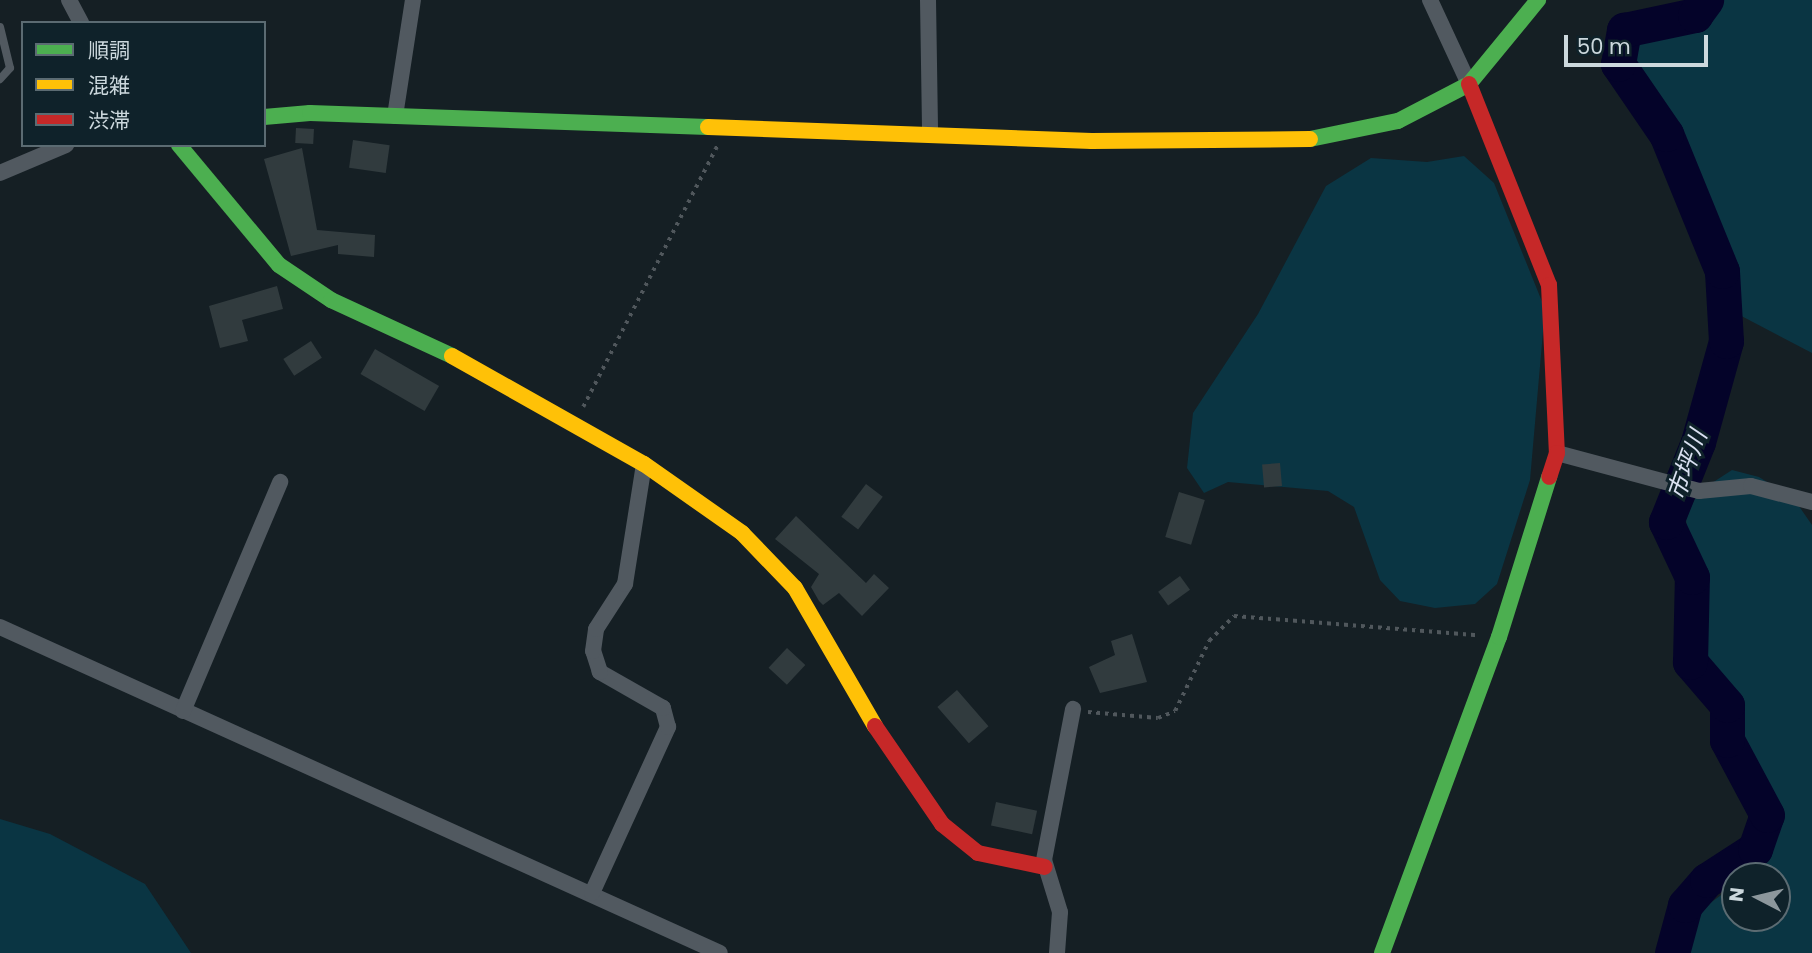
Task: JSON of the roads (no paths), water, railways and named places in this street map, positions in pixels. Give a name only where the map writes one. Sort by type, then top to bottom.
[{"type":"street","points":[[69,0],[80,21]]},
{"type":"street","points":[[395,116],[413,0]]},
{"type":"street","points":[[928,0],[930,133]]},
{"type":"street","points":[[1382,953],[1499,637],[1557,453],[1549,285],[1469,84],[1430,0]]},
{"type":"street","points":[[266,117],[395,116],[1251,144],[1339,137],[1398,121],[1469,84],[1538,0]]},
{"type":"street","points":[[0,173],[61,147]]},
{"type":"street","points":[[181,147],[279,265],[331,300],[450,353],[644,464],[742,533],[787,577],[875,726],[942,824],[978,853],[1045,867]]},
{"type":"street","points":[[1557,453],[1699,491],[1751,486],[1812,502]]},
{"type":"street","points":[[592,893],[668,727],[663,708],[613,682],[600,671],[593,651],[596,629],[625,584],[644,464]]},
{"type":"street","points":[[183,711],[280,482]]},
{"type":"street","points":[[0,626],[720,953]]},
{"type":"street","points":[[1058,953],[1058,898],[1045,867],[1073,709]]},
{"type":"lane","points":[[0,27],[10,68],[0,79]]},
{"type":"waterway","name":"市坪川","points":[[1672,953],[1685,905],[1707,880],[1755,849],[1767,815],[1727,740],[1727,705],[1690,662],[1692,577],[1666,522],[1698,442],[1726,341],[1722,271],[1666,134],[1618,64],[1624,30],[1695,15],[1706,0]]}]
